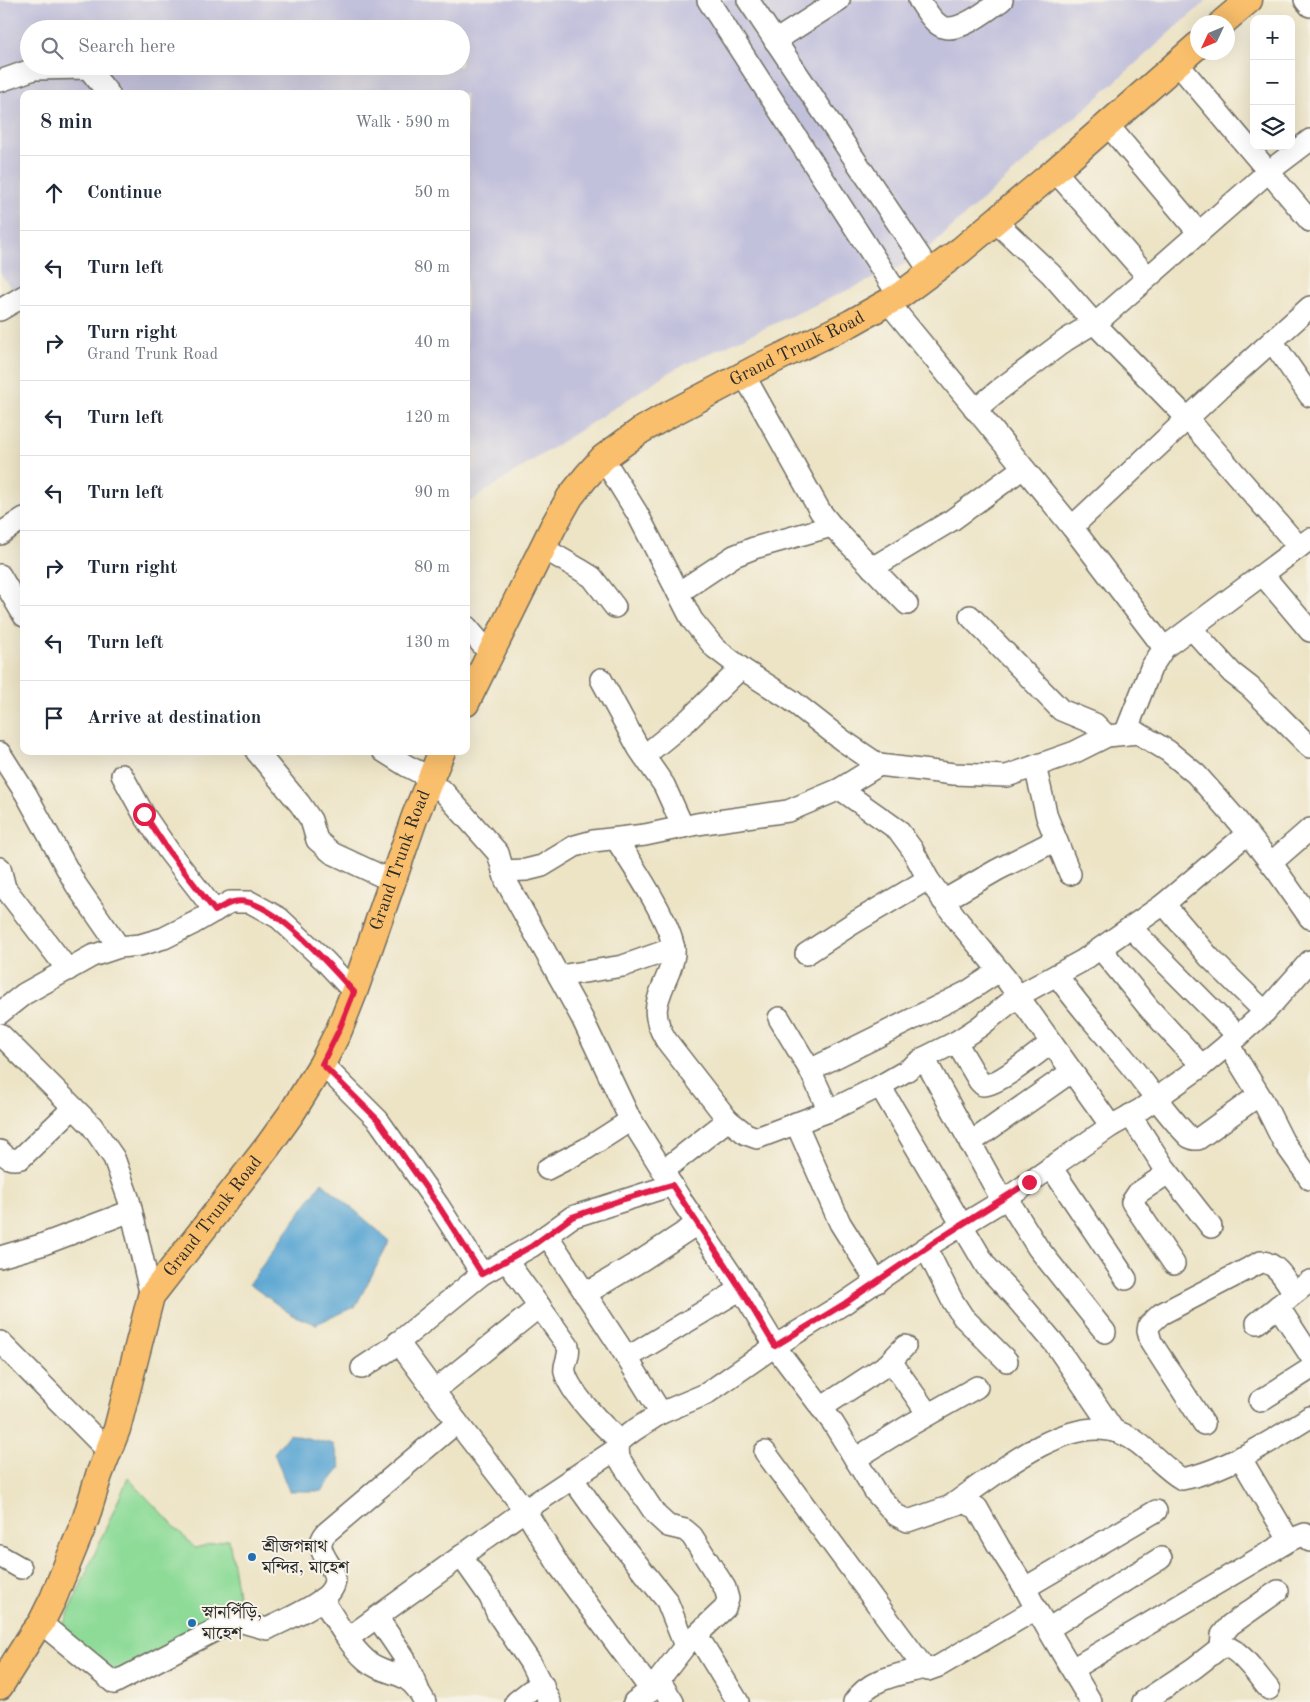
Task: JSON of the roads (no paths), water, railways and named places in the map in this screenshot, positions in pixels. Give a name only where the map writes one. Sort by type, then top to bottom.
[{"type":"main road","points":[[1231,15],[1248,0]]},
{"type":"main road","name":"Grand Trunk Road","points":[[470,695],[542,548],[570,497],[603,458],[640,431],[744,375],[894,299],[961,250],[1056,171],[1190,51]]},
{"type":"main road","name":"Grand Trunk Road","points":[[1,1680],[41,1623],[54,1599],[86,1518],[127,1396],[151,1296],[268,1146],[322,1064],[339,1030],[354,992],[415,816],[440,755]]},
{"type":"street","points":[[708,0],[894,299],[975,410],[1072,527],[1164,648]]},
{"type":"street","points":[[748,0],[931,273]]},
{"type":"street","points":[[774,41],[838,0]]},
{"type":"street","points":[[919,0],[939,26],[949,29],[964,25],[1002,0]]},
{"type":"street","points":[[1305,0],[1310,6]]},
{"type":"street","points":[[1177,63],[1310,221]]},
{"type":"street","points":[[0,81],[20,74]]},
{"type":"street","points":[[94,75],[106,90]]},
{"type":"street","points":[[1108,124],[1199,233]]},
{"type":"street","points":[[975,410],[998,390],[1066,340],[1103,317],[1268,172],[1310,140]]},
{"type":"street","points":[[1056,171],[1148,277]]},
{"type":"street","points":[[995,221],[1051,274],[1094,323],[1187,418],[1305,544],[1164,648],[1151,668],[1116,735]]},
{"type":"street","points":[[0,310],[20,298]]},
{"type":"street","points":[[1072,527],[1187,418],[1310,307]]},
{"type":"street","points":[[1272,341],[1310,396]]},
{"type":"street","points":[[744,375],[820,511],[907,604]]},
{"type":"street","points":[[603,458],[637,513],[692,620],[715,648],[741,668],[792,700],[842,740],[879,765],[954,774],[1007,776],[1116,735],[1138,733],[1168,751],[1196,774],[1235,818],[1310,918]]},
{"type":"street","points":[[872,568],[952,520],[1023,468]]},
{"type":"street","points":[[0,534],[20,521]]},
{"type":"street","points":[[678,593],[734,556],[754,548],[832,526]]},
{"type":"street","points":[[542,548],[579,568],[592,578],[614,606]]},
{"type":"street","points":[[1263,575],[1310,632]]},
{"type":"street","points":[[0,576],[20,609]]},
{"type":"street","points":[[970,616],[1061,710],[1116,735]]},
{"type":"street","points":[[1191,628],[1232,673],[1250,687],[1310,746]]},
{"type":"street","points":[[470,631],[490,654]]},
{"type":"street","points":[[644,756],[688,720],[741,668]]},
{"type":"street","points":[[601,679],[622,719],[664,785],[683,827]]},
{"type":"street","points":[[0,753],[26,794],[76,885],[119,946]]},
{"type":"street","points":[[259,755],[300,804],[311,820],[317,840],[324,847],[332,853],[392,881]]},
{"type":"street","points":[[389,755],[443,791],[498,853],[506,881],[582,1018],[631,1120],[741,1289],[775,1346],[833,1423],[876,1492],[896,1515],[908,1521],[963,1502],[977,1508],[998,1547],[1025,1588],[1091,1702]]},
{"type":"street","points":[[503,871],[526,870],[542,866],[575,846],[593,841],[645,835],[683,827],[788,811],[840,789],[879,765]]},
{"type":"street","points":[[1035,766],[1047,817],[1070,874]]},
{"type":"street","points":[[122,776],[170,853],[215,911]]},
{"type":"street","points":[[840,789],[898,830],[912,849],[928,878],[959,922],[1018,996],[1111,1126]]},
{"type":"street","points":[[1271,864],[1309,832]]},
{"type":"street","points":[[616,839],[666,924],[675,952],[657,1003],[655,1015],[658,1026],[666,1040],[728,1120],[746,1134],[757,1138],[829,1110],[880,1086],[924,1058],[956,1042],[979,1027],[1018,996],[1082,961],[1131,928],[1164,904],[1247,834]]},
{"type":"street","points":[[944,901],[1056,840]]},
{"type":"street","points":[[1,877],[5,888],[68,970]]},
{"type":"street","points":[[806,954],[928,878]]},
{"type":"street","points":[[0,1012],[24,994],[92,956],[119,946],[140,945],[164,938],[230,902],[250,902],[279,918],[354,992]]},
{"type":"street","points":[[1164,904],[1209,957],[1265,1012]]},
{"type":"street","points":[[1131,928],[1233,1040],[1283,1141],[1310,1179]]},
{"type":"street","points":[[558,976],[623,966],[674,948]]},
{"type":"street","points":[[1101,949],[1148,1007],[1202,1066]]},
{"type":"street","points":[[348,1638],[525,1510],[619,1445],[632,1431],[661,1413],[706,1394],[775,1346],[844,1304],[1202,1066],[1265,1012],[1310,961]]},
{"type":"street","points":[[810,1070],[967,992],[998,971]]},
{"type":"street","points":[[1057,975],[1073,999],[1126,1060],[1155,1098],[1180,1128],[1194,1140],[1206,1134],[1259,1095]]},
{"type":"street","points":[[778,1018],[810,1070],[829,1110]]},
{"type":"street","points":[[0,1034],[92,1126],[114,1158],[131,1211],[151,1296]]},
{"type":"street","points":[[956,1042],[979,1081],[983,1085],[988,1086],[1006,1076],[1051,1043]]},
{"type":"street","points":[[924,1058],[970,1143],[1004,1199],[1038,1248],[1105,1332]]},
{"type":"street","points":[[322,1064],[378,1120],[438,1205],[482,1274]]},
{"type":"street","points":[[970,1143],[1071,1072]]},
{"type":"street","points":[[880,1086],[986,1266],[1055,1344],[1114,1431]]},
{"type":"street","points":[[0,1151],[7,1158],[14,1160],[21,1158],[73,1108]]},
{"type":"street","points":[[1130,1115],[1168,1172],[1211,1227]]},
{"type":"street","points":[[547,1169],[586,1149],[631,1120]]},
{"type":"street","points":[[362,1368],[398,1342],[482,1274],[532,1246],[572,1217],[624,1199],[668,1178],[728,1120]]},
{"type":"street","points":[[796,1123],[840,1223],[877,1282]]},
{"type":"street","points":[[1051,1167],[1126,1279]]},
{"type":"street","points":[[1168,1172],[1138,1193],[1132,1202],[1174,1264]]},
{"type":"street","points":[[0,1256],[41,1245],[131,1211]]},
{"type":"street","points":[[585,1294],[697,1224]]},
{"type":"street","points":[[547,1234],[661,1413]]},
{"type":"street","points":[[926,1248],[952,1300],[963,1317],[1007,1361]]},
{"type":"street","points":[[506,1260],[568,1346],[570,1352],[565,1372],[570,1382],[602,1426],[619,1445],[620,1458],[625,1468],[656,1515],[668,1526],[685,1530],[692,1536],[725,1588],[728,1600],[725,1608],[691,1640],[655,1685],[634,1702]]},
{"type":"street","points":[[1204,1424],[1151,1342],[1148,1325],[1161,1314],[1261,1262],[1268,1262],[1276,1268],[1294,1293],[1310,1355]]},
{"type":"street","points":[[627,1358],[741,1289]]},
{"type":"street","points":[[1257,1323],[1294,1293]]},
{"type":"street","points":[[434,1391],[540,1306]]},
{"type":"street","points":[[0,1342],[108,1451]]},
{"type":"street","points":[[398,1342],[525,1510],[559,1566],[655,1685],[673,1702]]},
{"type":"street","points":[[821,1408],[898,1353],[928,1414]]},
{"type":"street","points":[[1260,1401],[1310,1369]]},
{"type":"street","points":[[855,1459],[928,1414],[977,1387]]},
{"type":"street","points":[[952,1505],[1018,1458],[1062,1436],[1091,1429],[1114,1431],[1135,1440],[1170,1472],[1182,1479],[1217,1469],[1310,1417]]},
{"type":"street","points":[[41,1623],[114,1683],[235,1620],[267,1630],[322,1600],[333,1588],[335,1577],[320,1548],[320,1540],[457,1422]]},
{"type":"street","points":[[765,1452],[924,1668]]},
{"type":"street","points":[[1240,1457],[1286,1535],[1301,1540]]},
{"type":"street","points":[[572,1478],[667,1601],[691,1640],[738,1702]]},
{"type":"street","points":[[1025,1588],[1156,1511]]},
{"type":"street","points":[[1072,1669],[1301,1540]]},
{"type":"street","points":[[0,1556],[21,1568]]},
{"type":"street","points":[[461,1556],[490,1597],[497,1613],[530,1662],[546,1694]]},
{"type":"street","points":[[1048,1629],[1161,1558]]},
{"type":"street","points":[[1221,1647],[1222,1635],[1230,1624],[1278,1591]]},
{"type":"street","points":[[322,1600],[365,1659],[376,1668],[405,1678],[421,1695]]},
{"type":"street","points":[[854,1702],[864,1691],[878,1682],[888,1677],[924,1668],[928,1670],[938,1666],[1036,1609]]},
{"type":"street","points":[[377,1616],[404,1657],[421,1695]]},
{"type":"street","points":[[1143,1702],[1194,1668],[1221,1647],[1226,1646],[1236,1650],[1269,1689]]},
{"type":"street","points":[[516,1702],[530,1691],[546,1694]]},
{"type":"water","points":[[322,1182],[390,1241],[355,1307],[316,1324],[292,1315],[249,1284]]},
{"type":"water","points":[[289,1434],[333,1444],[341,1467],[322,1491],[289,1491],[274,1453]]},
{"type":"place","name":"শ্রীজগন্নাথ মন্দির, মাহেশ","points":[[252,1557]]},
{"type":"place","name":"স্নানপিঁড়ি, মাহেশ","points":[[192,1623]]}]
